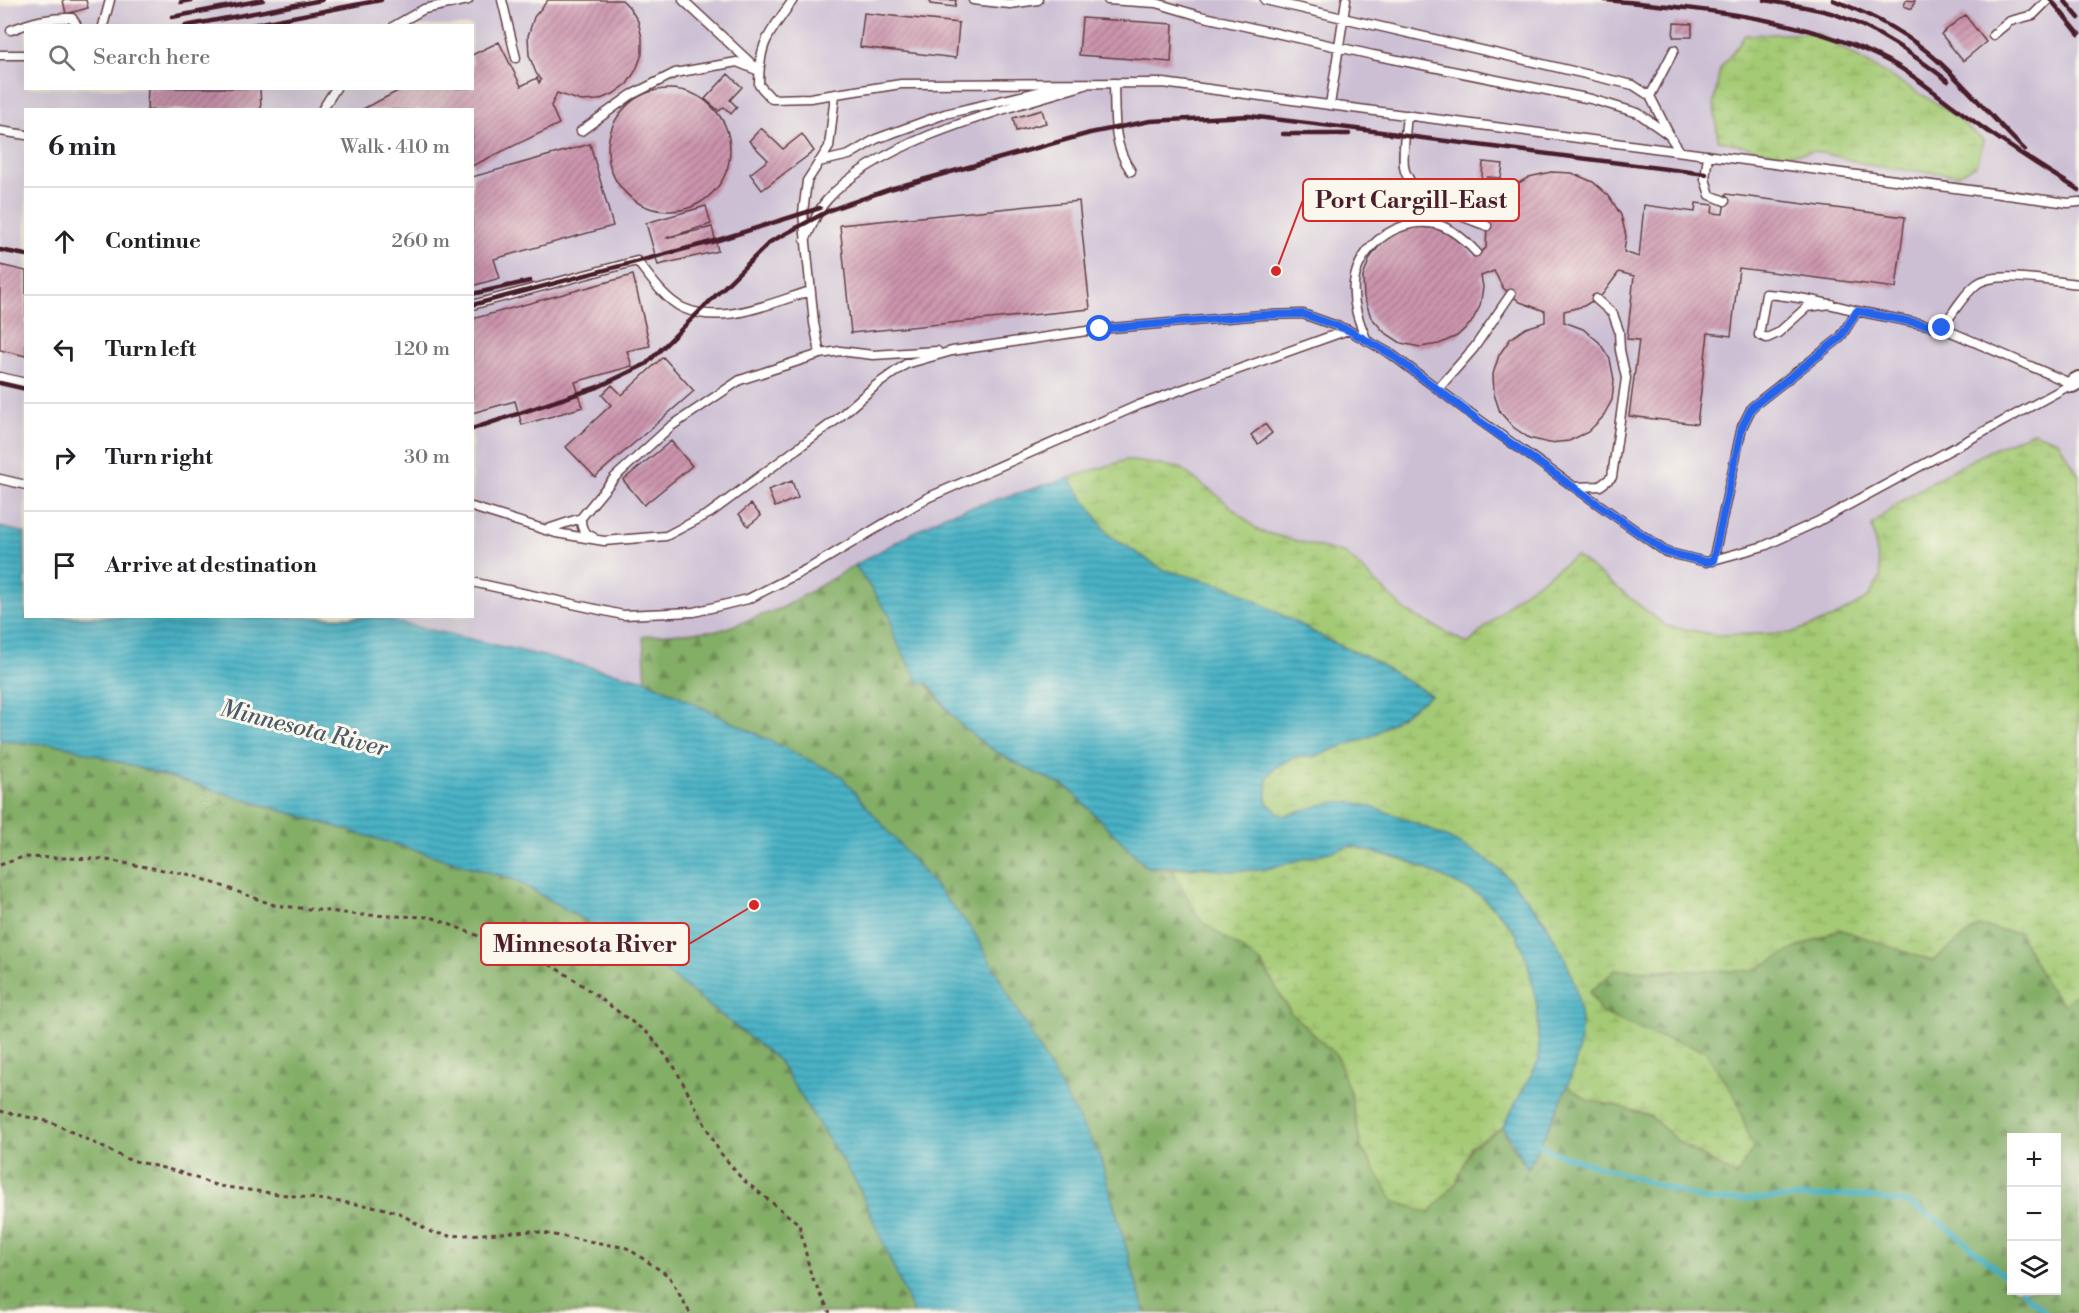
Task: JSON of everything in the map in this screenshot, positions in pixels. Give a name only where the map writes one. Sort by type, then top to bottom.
[{"type":"lane","points":[[104,24],[110,0]]},
{"type":"lane","points":[[398,24],[424,9],[468,0]]},
{"type":"lane","points":[[502,0],[516,58]]},
{"type":"lane","points":[[683,0],[759,71]]},
{"type":"lane","points":[[793,0],[766,37],[759,59],[759,85],[772,99],[835,95],[901,84],[1163,83],[2068,203],[2079,202]]},
{"type":"lane","points":[[973,0],[1010,4],[1038,0]]},
{"type":"lane","points":[[1108,0],[1156,3],[1200,16],[1591,99],[1638,113],[1670,138]]},
{"type":"lane","points":[[1265,0],[1633,85],[1650,96],[1670,138],[1680,151]]},
{"type":"lane","points":[[1330,105],[1346,0]]},
{"type":"lane","points":[[1993,35],[2010,21],[2033,15],[2048,0]]},
{"type":"lane","points":[[28,24],[55,17],[72,18],[76,24]]},
{"type":"lane","points":[[11,30],[24,25]]},
{"type":"lane","points":[[0,31],[24,29]]},
{"type":"lane","points":[[1650,96],[1674,50]]},
{"type":"lane","points":[[0,55],[24,55]]},
{"type":"lane","points":[[581,131],[631,95],[675,73],[738,62],[759,71]]},
{"type":"lane","points":[[819,162],[849,155],[876,139],[945,114],[1078,82]]},
{"type":"lane","points":[[805,240],[828,199],[872,164],[926,137],[971,120],[1094,82]]},
{"type":"lane","points":[[1114,82],[1115,127],[1125,162],[1131,171]]},
{"type":"lane","points":[[323,108],[335,90]]},
{"type":"lane","points":[[820,354],[810,291],[803,213],[807,181],[829,147],[835,95]]},
{"type":"lane","points":[[1407,115],[1404,170],[1414,185],[1439,207],[1487,226]]},
{"type":"lane","points":[[0,131],[24,135]]},
{"type":"lane","points":[[1708,155],[1705,179],[1710,195],[1725,201]]},
{"type":"lane","points":[[1368,341],[1358,319],[1354,281],[1367,250],[1378,239],[1410,225],[1425,223],[1454,232],[1476,252]]},
{"type":"lane","points":[[474,304],[637,261],[664,293],[682,308],[724,316],[810,291]]},
{"type":"lane","points":[[1942,328],[1966,295],[1979,282],[2015,277],[2079,284]]},
{"type":"lane","points":[[1438,389],[1474,348],[1511,294]]},
{"type":"lane","points":[[1831,304],[1807,307],[1778,333],[1767,338],[1759,335],[1766,294],[1801,297],[1942,328],[2075,382]]},
{"type":"lane","points":[[1575,487],[1599,486],[1612,477],[1626,378],[1620,350],[1619,331],[1613,314],[1596,299]]},
{"type":"lane","points":[[1713,561],[1742,427],[1752,407],[1840,338],[1857,311]]},
{"type":"lane","points":[[545,530],[581,518],[615,477],[670,427],[715,394],[740,380],[820,354],[840,351],[873,355],[952,351],[1100,329],[1262,315],[1303,314],[1348,330],[1391,354],[1666,552],[1706,562],[1764,546],[1817,522],[2075,382]]},
{"type":"lane","points":[[474,582],[623,615],[694,612],[748,599],[813,566],[927,498],[1139,405],[1348,330]]},
{"type":"lane","points":[[474,508],[545,530],[604,541],[666,536],[701,517],[836,420],[875,386],[906,364],[952,351]]},
{"type":"lane","points":[[0,377],[24,383]]},
{"type":"lane","points":[[0,479],[24,485]]},
{"type":"lane","points":[[581,518],[581,526],[586,534],[604,541]]},
{"type":"path","points":[[0,865],[23,857],[100,859],[192,875],[274,905],[362,915],[431,916],[549,964],[575,980],[650,1035],[675,1068],[719,1151],[742,1179],[799,1224],[811,1275],[830,1313]]},
{"type":"path","points":[[0,1111],[51,1122],[127,1159],[179,1172],[218,1186],[378,1207],[399,1213],[431,1232],[450,1236],[532,1231],[627,1248],[669,1276],[690,1313]]},
{"type":"shaded area","points":[[31,0],[2079,0],[2079,475],[2058,441],[2033,432],[2001,445],[1890,508],[1872,525],[1881,577],[1868,598],[1833,618],[1791,633],[1718,635],[1666,626],[1576,556],[1517,597],[1468,644],[1406,611],[1346,554],[1259,531],[1222,499],[1180,468],[945,515],[784,607],[721,630],[644,636],[646,680],[380,618],[474,618],[474,108],[24,108],[24,533],[0,527],[0,7]]},
{"type":"green space","points":[[1816,33],[1943,107],[1984,141],[1976,165],[1958,175],[1878,167],[1814,151],[1783,155],[1718,140],[1714,102],[1720,69],[1745,35]]},
{"type":"green space","points":[[2033,432],[2058,441],[2079,475],[2079,991],[2064,1005],[2047,985],[2019,933],[1978,926],[1932,961],[1840,929],[1796,948],[1752,971],[1615,970],[1590,992],[1601,1013],[1662,1038],[1704,1050],[1735,1096],[1753,1149],[1736,1176],[1679,1142],[1650,1116],[1615,1105],[1589,1101],[1567,1085],[1581,1029],[1572,975],[1546,922],[1501,870],[1425,827],[1349,802],[1283,817],[1267,804],[1267,777],[1276,767],[1295,757],[1313,757],[1374,735],[1431,695],[1371,659],[1332,642],[1232,588],[1162,569],[1109,535],[1069,478],[1126,460],[1180,468],[1222,499],[1259,531],[1346,554],[1406,611],[1468,644],[1517,597],[1576,556],[1666,626],[1718,635],[1791,633],[1833,618],[1868,598],[1881,577],[1872,525],[1906,498],[1948,472]]},
{"type":"green space","points":[[855,565],[891,618],[893,635],[959,723],[997,752],[1068,788],[1147,867],[1172,869],[1202,921],[1261,962],[1291,1013],[1337,1056],[1351,1096],[1361,1147],[1394,1201],[1429,1213],[1455,1183],[1471,1147],[1503,1127],[1508,1140],[1528,1168],[1567,1085],[1589,1101],[1615,1105],[1650,1116],[1679,1142],[1736,1176],[1704,1050],[1662,1038],[1601,1013],[1590,992],[1615,970],[1670,972],[1796,948],[1840,929],[1932,961],[1978,926],[2019,933],[2047,985],[2064,1005],[2079,991],[2079,1313],[1145,1313],[1100,1157],[840,775],[646,680],[643,636],[721,630],[784,607]]},
{"type":"green space","points":[[0,741],[62,745],[515,880],[648,957],[778,1060],[859,1187],[913,1313],[0,1313]]},
{"type":"green space","points":[[1352,846],[1413,863],[1480,895],[1503,917],[1517,935],[1528,963],[1538,1010],[1539,1060],[1503,1127],[1471,1147],[1456,1183],[1429,1213],[1394,1201],[1361,1147],[1351,1096],[1337,1056],[1291,1013],[1261,962],[1201,921],[1172,869],[1205,867],[1224,871],[1283,863]]},
{"type":"water","points":[[1069,478],[1109,535],[1162,569],[1232,588],[1332,642],[1371,659],[1431,695],[1374,735],[1313,757],[1295,757],[1276,767],[1267,777],[1267,803],[1283,816],[1324,804],[1349,802],[1406,819],[1489,861],[1516,887],[1545,923],[1557,942],[1575,985],[1580,1007],[1581,1029],[1575,1064],[1569,1082],[1528,1168],[1503,1127],[1539,1060],[1538,1010],[1528,963],[1517,935],[1503,917],[1480,895],[1413,863],[1352,846],[1262,870],[1224,871],[1205,867],[1147,867],[1068,788],[1025,768],[985,744],[960,724],[928,683],[920,684],[893,635],[891,618],[855,565],[945,515]]},
{"type":"water","name":"Minnesota River","points":[[0,527],[24,533],[24,618],[380,618],[646,680],[840,775],[972,929],[1100,1157],[1145,1313],[913,1313],[859,1187],[778,1060],[648,957],[515,880],[62,745],[0,741]]},
{"type":"building","points":[[63,0],[86,0],[88,8],[66,14]]},
{"type":"building","points":[[548,0],[622,0],[638,21],[642,38],[642,54],[636,70],[627,84],[613,94],[598,100],[581,101],[557,93],[551,106],[559,124],[474,165],[474,108],[365,108],[400,90],[474,90],[474,54],[499,42],[521,86],[537,78],[539,83],[541,80],[529,55],[528,36],[534,17]]},
{"type":"building","points":[[930,0],[956,0],[955,7],[930,4]]},
{"type":"building","points":[[1906,0],[1915,1],[1912,9],[1904,6]]},
{"type":"building","points":[[864,13],[959,23],[956,58],[860,47]]},
{"type":"building","points":[[1965,15],[1986,42],[1963,61],[1941,34]]},
{"type":"building","points":[[1082,18],[1173,24],[1171,62],[1079,55]]},
{"type":"building","points":[[1674,23],[1692,24],[1692,37],[1673,37]]},
{"type":"building","points":[[728,74],[742,87],[730,100],[737,107],[731,114],[724,107],[719,111],[705,99]]},
{"type":"building","points":[[669,89],[692,94],[703,99],[712,107],[720,116],[725,127],[730,150],[725,173],[720,184],[712,193],[703,201],[692,206],[669,211],[646,206],[635,201],[626,193],[618,184],[613,173],[608,150],[613,127],[618,116],[626,107],[635,99],[646,94]]},
{"type":"building","points":[[148,90],[260,90],[261,108],[147,108]]},
{"type":"building","points":[[1042,110],[1046,123],[1016,131],[1013,118]]},
{"type":"building","points":[[761,128],[783,149],[802,134],[814,151],[762,190],[750,174],[768,160],[749,141]]},
{"type":"building","points":[[590,144],[613,226],[494,259],[500,278],[474,285],[474,176]]},
{"type":"building","points":[[1483,162],[1503,164],[1501,178],[1487,177],[1480,189],[1496,205],[1510,188],[1529,177],[1551,172],[1572,173],[1593,182],[1609,196],[1621,215],[1626,236],[1624,252],[1639,257],[1644,205],[1695,212],[1696,203],[1713,205],[1712,213],[1723,214],[1726,194],[1905,217],[1896,288],[1739,268],[1731,336],[1708,333],[1697,424],[1629,416],[1639,340],[1627,339],[1634,276],[1619,272],[1602,295],[1584,306],[1564,311],[1564,322],[1583,329],[1599,342],[1610,359],[1614,380],[1612,400],[1602,418],[1588,432],[1569,441],[1549,443],[1529,438],[1513,427],[1500,412],[1494,394],[1493,374],[1499,355],[1510,339],[1526,328],[1545,322],[1545,311],[1520,302],[1503,288],[1494,271],[1481,276],[1483,287],[1480,306],[1471,323],[1457,336],[1439,344],[1420,347],[1401,343],[1384,332],[1371,317],[1364,297],[1363,277],[1370,258],[1382,242],[1399,231],[1419,227],[1440,229],[1457,237],[1474,257],[1486,248],[1487,226],[1494,209],[1475,190],[1482,177]]},
{"type":"building","points":[[1079,201],[1090,309],[851,333],[840,225]]},
{"type":"building","points":[[706,206],[711,224],[666,238],[712,227],[718,251],[658,265],[646,223]]},
{"type":"building","points":[[0,265],[24,271],[24,356],[0,350]]},
{"type":"building","points":[[633,275],[650,346],[627,351],[632,366],[575,382],[583,407],[522,425],[515,401],[474,412],[474,318]]},
{"type":"building","points":[[663,357],[694,391],[595,477],[566,447],[611,405],[602,395],[612,385],[622,395]]},
{"type":"building","points":[[1265,424],[1272,433],[1258,444],[1251,435]]},
{"type":"building","points":[[671,441],[692,466],[644,505],[623,480]]},
{"type":"building","points":[[792,481],[798,498],[775,507],[768,490]]},
{"type":"building","points":[[751,504],[761,516],[748,526],[739,514]]},
{"type":"waterway","points":[[1539,1144],[1553,1152],[1708,1201],[1854,1195],[1908,1203],[1945,1225],[2007,1278]]},
{"type":"waterway","points":[[2026,1295],[2046,1313]]},
{"type":"railway","points":[[181,2],[192,0]]},
{"type":"railway","points":[[172,17],[263,0]]},
{"type":"railway","points":[[196,24],[322,0]]},
{"type":"railway","points":[[256,24],[381,0]]},
{"type":"railway","points":[[1605,0],[1679,7],[1753,18],[1790,25],[1861,48],[1903,69],[2004,143],[2079,190]]},
{"type":"railway","points":[[1765,0],[1820,10],[1852,21],[1895,44],[1948,81]]},
{"type":"railway","points":[[1833,0],[1888,25],[1925,50],[1960,82],[2025,150]]},
{"type":"railway","points":[[2051,0],[2079,34]]},
{"type":"railway","points":[[2064,0],[2079,18]]},
{"type":"railway","points":[[474,428],[598,387],[646,364],[770,242],[830,210],[890,189],[1090,133],[1150,121],[1249,116],[1398,134]]},
{"type":"railway","points":[[1283,134],[1349,134]]},
{"type":"railway","points":[[1391,134],[1706,174]]},
{"type":"railway","points":[[474,304],[715,241],[820,208]]},
{"type":"railway","points":[[0,250],[24,255]]},
{"type":"railway","points":[[474,294],[530,281]]},
{"type":"railway","points":[[0,383],[24,389]]},
{"type":"place","name":"Port Cargill-East","points":[[1276,271]]},
{"type":"place","name":"Minnesota River","points":[[754,905]]},
{"type":"route","points":[[1100,329],[1262,315],[1303,314],[1348,330],[1391,354],[1478,420],[1666,552],[1706,562],[1713,561],[1742,427],[1752,407],[1840,338],[1857,311],[1942,328]]}]
